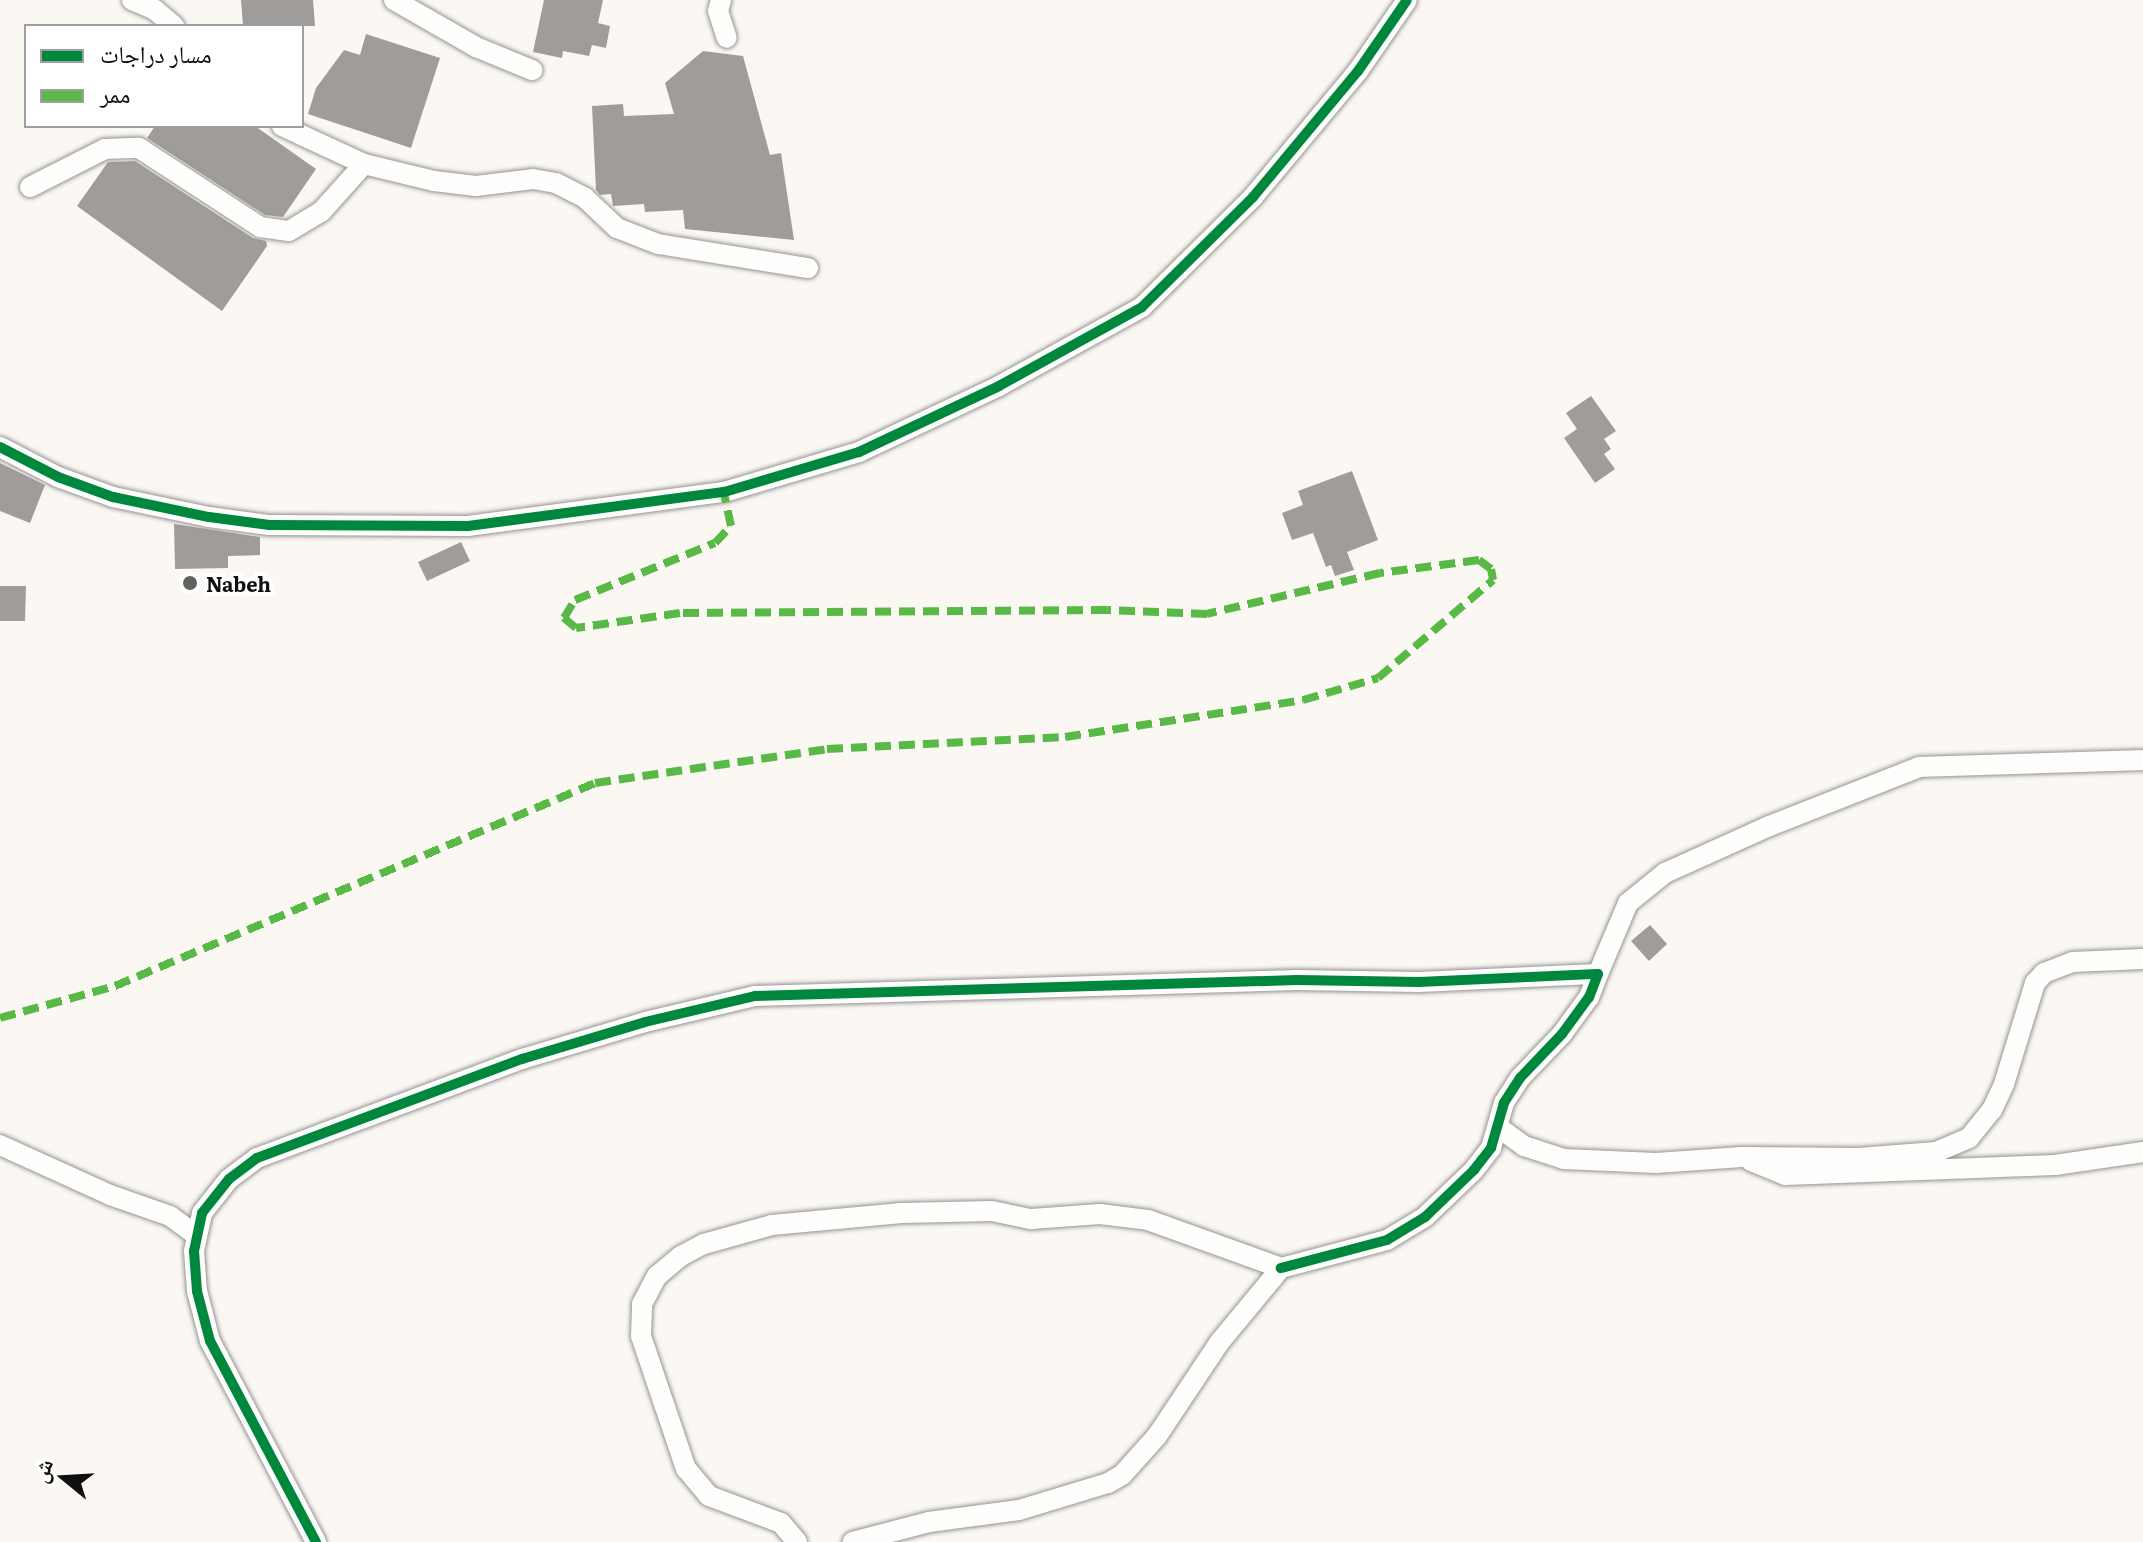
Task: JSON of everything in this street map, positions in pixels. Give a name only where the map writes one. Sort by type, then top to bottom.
[{"type":"street","points":[[132,0],[155,10],[172,24]]},
{"type":"street","points":[[394,0],[476,47],[532,70]]},
{"type":"street","points":[[721,0],[718,11],[727,38]]},
{"type":"street","points":[[0,447],[58,477],[125,500],[209,517],[300,525],[468,526],[724,492],[859,452],[999,386],[1142,307],[1253,197],[1358,71],[1407,0]]},
{"type":"street","points":[[286,128],[364,164],[456,184],[476,186],[533,179],[556,183],[585,198],[617,228],[636,238],[736,259],[808,268]]},
{"type":"street","points":[[30,187],[105,149],[122,146],[139,148],[260,227],[289,231],[321,212],[364,164]]},
{"type":"street","points":[[797,1542],[781,1523],[709,1496],[686,1469],[641,1336],[642,1304],[657,1276],[681,1256],[704,1244],[772,1225],[901,1213],[992,1211],[1031,1219],[1100,1214],[1136,1218],[1281,1268],[1345,1254],[1403,1233],[1474,1170],[1491,1148],[1504,1103],[1520,1078],[1562,1034],[1589,997],[1628,903],[1665,873],[1836,799],[1919,767],[2143,760]]},
{"type":"street","points":[[1498,1127],[1524,1146],[1564,1159],[1656,1163],[1742,1157],[1900,1156],[1955,1146],[1969,1138],[1992,1110],[2004,1084],[2035,983],[2044,973],[2072,962],[2143,959]]},
{"type":"street","points":[[316,1542],[210,1341],[197,1291],[194,1251],[202,1213],[220,1190],[257,1158],[522,1059],[645,1022],[755,996],[1297,980],[1419,982],[1598,974]]},
{"type":"street","points":[[0,1145],[110,1195],[170,1216],[196,1235]]},
{"type":"street","points":[[1742,1157],[1785,1175],[2055,1165],[2143,1152]]},
{"type":"street","points":[[853,1542],[929,1522],[1034,1506],[1108,1483],[1122,1475],[1157,1436],[1219,1343],[1281,1268]]},
{"type":"building","points":[[241,0],[313,0],[315,26],[243,24]]},
{"type":"building","points":[[544,0],[603,0],[598,23],[610,26],[606,48],[592,45],[589,56],[563,51],[562,58],[533,52]]},
{"type":"building","points":[[366,34],[440,58],[411,148],[308,114],[316,88],[344,50],[360,55]]},
{"type":"building","points":[[703,51],[743,56],[770,155],[781,153],[794,240],[685,229],[683,210],[645,212],[644,204],[613,206],[611,194],[600,195],[596,190],[592,106],[623,104],[624,116],[674,114],[665,83]]},
{"type":"building","points":[[154,128],[258,128],[316,169],[283,217],[265,215],[147,138]]},
{"type":"building","points":[[135,161],[253,238],[266,241],[267,246],[222,311],[77,206],[108,162]]},
{"type":"building","points":[[1591,396],[1616,431],[1604,439],[1611,449],[1604,454],[1615,469],[1595,483],[1564,438],[1577,429],[1566,413]]},
{"type":"building","points":[[0,463],[45,485],[30,523],[0,511]]},
{"type":"building","points":[[1352,471],[1378,540],[1347,552],[1354,570],[1335,576],[1331,565],[1326,567],[1313,533],[1292,540],[1282,513],[1303,505],[1298,491]]},
{"type":"building","points":[[174,524],[260,537],[260,555],[228,556],[228,568],[175,569]]},
{"type":"building","points":[[461,542],[470,561],[427,581],[418,562]]},
{"type":"building","points":[[0,586],[26,586],[25,621],[0,621]]},
{"type":"building","points":[[1650,925],[1667,944],[1649,961],[1631,941]]},
{"type":"marked path","points":[[0,1018],[115,986],[595,783],[827,749],[1065,737],[1303,700],[1378,678],[1493,580],[1491,569],[1479,560],[1380,573],[1207,614],[1107,610],[680,613],[576,628],[564,618],[575,600],[715,543],[731,526],[724,492]]},
{"type":"cycle path","points":[[0,447],[58,477],[113,497],[209,517],[269,525],[468,526],[724,492],[859,452],[999,386],[1142,307],[1253,197],[1358,71],[1407,0]]},
{"type":"cycle path","points":[[316,1542],[210,1341],[197,1291],[194,1251],[202,1213],[229,1179],[257,1158],[522,1059],[645,1022],[755,996],[1297,980],[1419,982],[1598,974],[1589,997],[1562,1034],[1520,1078],[1504,1103],[1491,1148],[1474,1170],[1425,1217],[1387,1240],[1281,1268]]},
{"type":"place","name":"Nabeh","points":[[190,583]]}]
